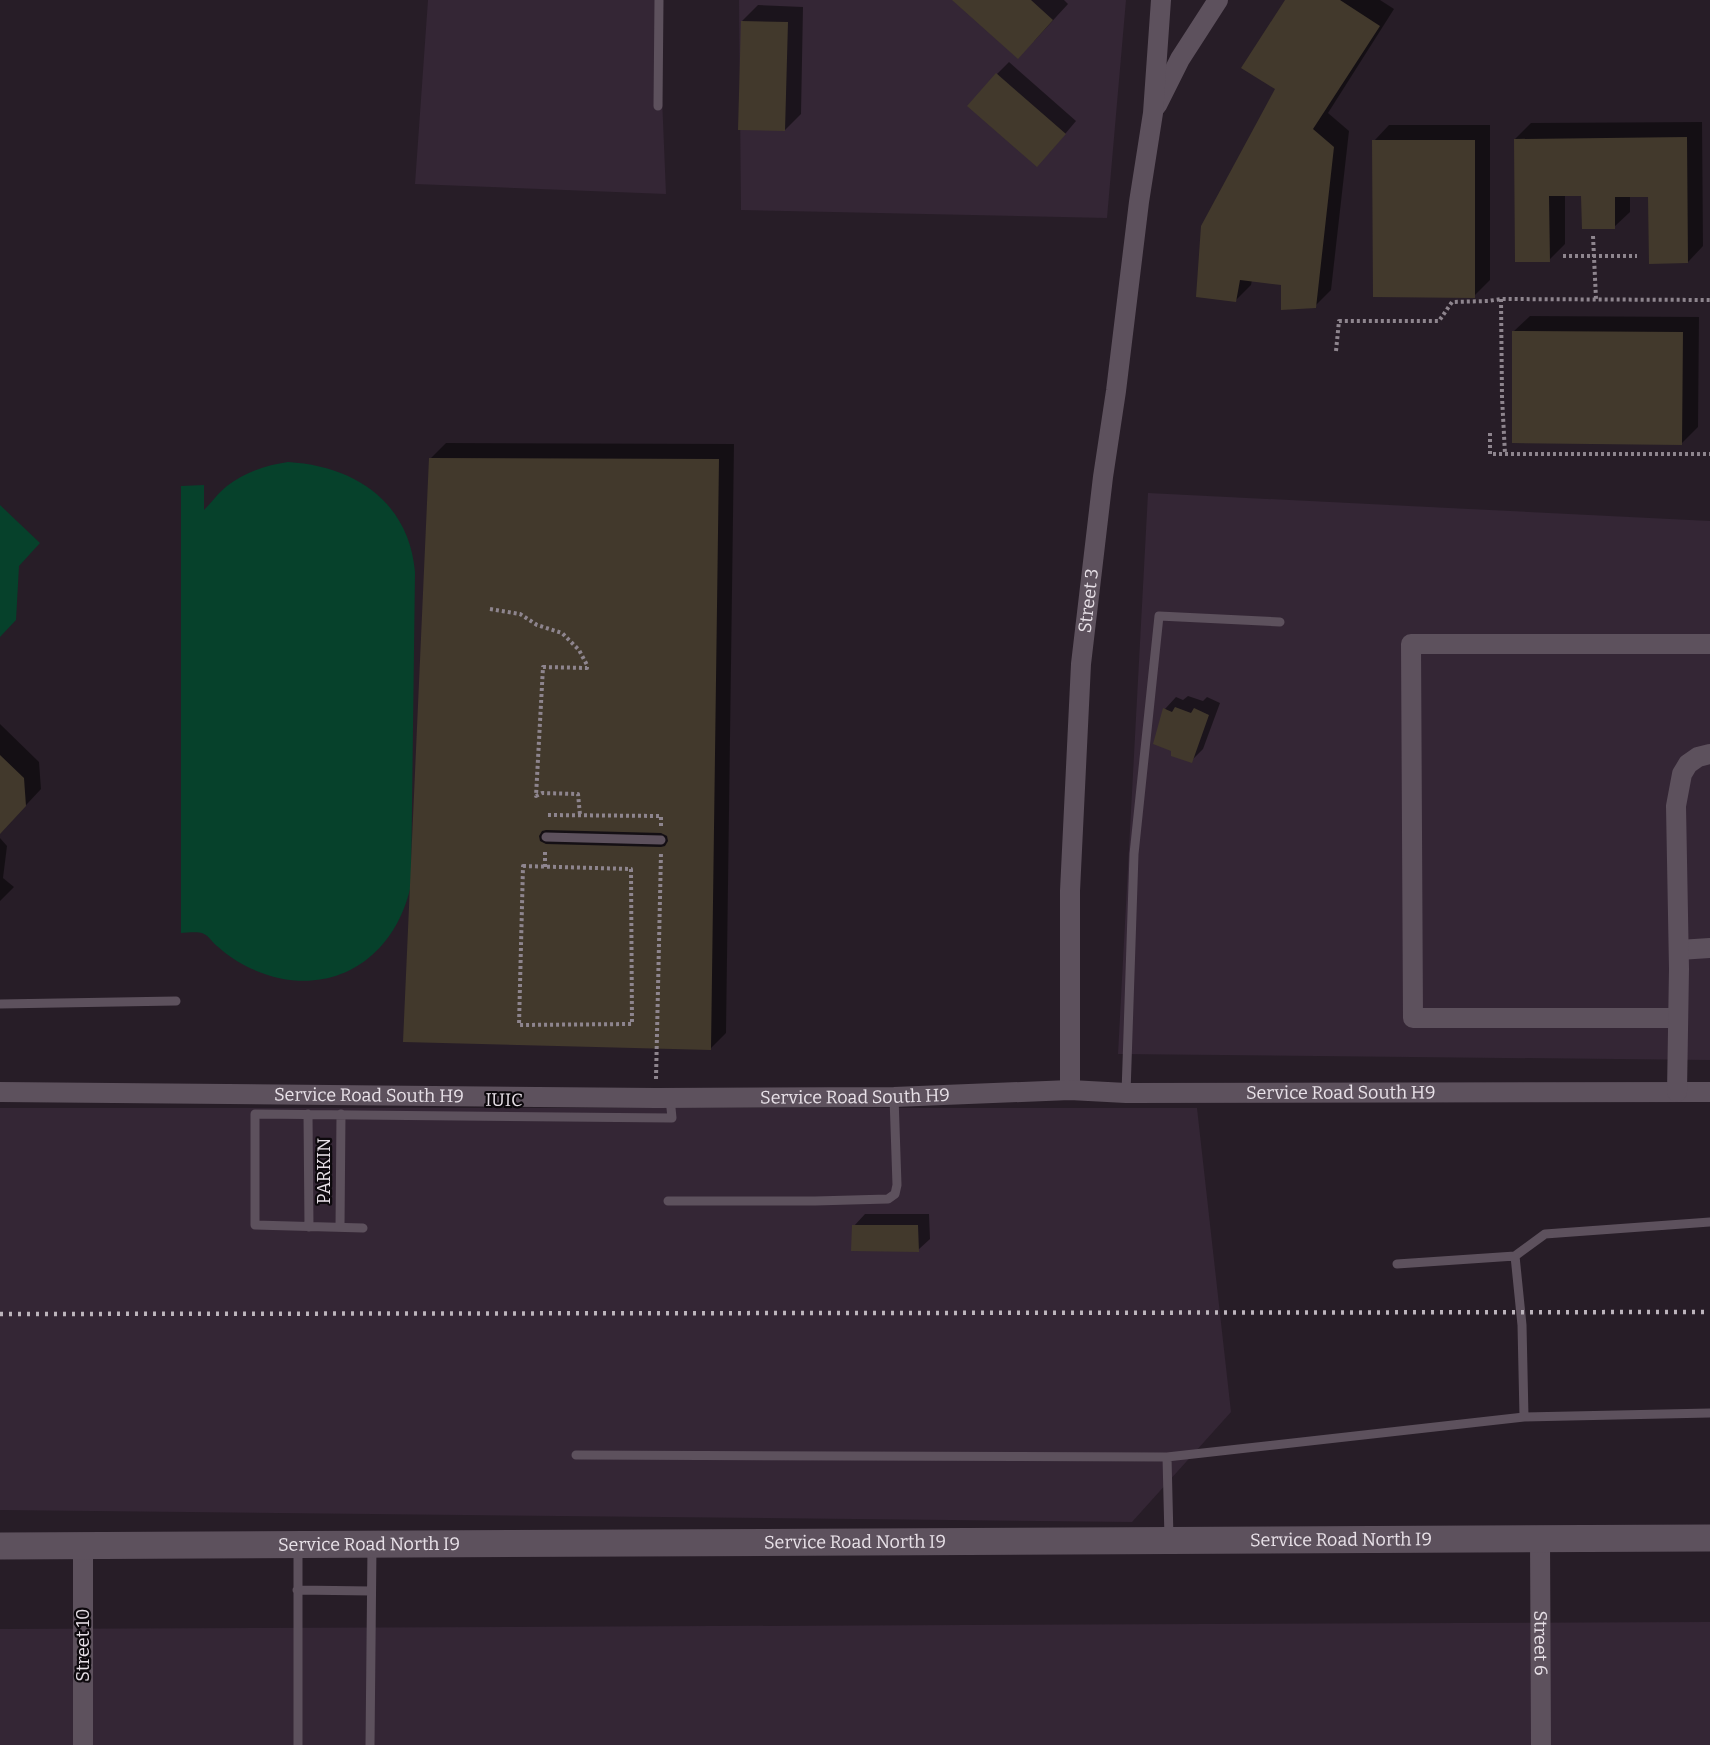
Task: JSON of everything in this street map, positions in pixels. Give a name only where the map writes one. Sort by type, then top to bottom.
[{"type":"main road","name":"Service Road North I9","points":[[0,1546],[1710,1538]]},
{"type":"street","points":[[1153,113],[1161,0]]},
{"type":"street","points":[[1153,113],[1180,59],[1218,0]]},
{"type":"street","name":"Street 3","points":[[1071,1090],[1070,891],[1081,664],[1103,477],[1153,113]]},
{"type":"street","points":[[1678,1018],[1413,1018],[1411,644],[1710,644]]},
{"type":"street","points":[[1677,1092],[1676,806],[1682,774],[1688,764],[1698,757],[1710,754]]},
{"type":"street","points":[[1678,950],[1710,948]]},
{"type":"street","name":"Service Road South H9","points":[[0,1092],[663,1098],[894,1097],[1071,1090],[1126,1093],[1710,1092]]},
{"type":"street","name":"Street 6","points":[[1540,1539],[1541,1745]]},
{"type":"street","name":"Street 10","points":[[83,1545],[83,1745]]},
{"type":"lane","points":[[658,106],[659,0]]},
{"type":"lane","points":[[1126,1093],[1134,854],[1160,616],[1280,622]]},
{"type":"lane","points":[[546,837],[661,840]]},
{"type":"lane","points":[[0,1004],[177,1001]]},
{"type":"lane","points":[[668,1201],[888,1199],[895,1194],[897,1185],[894,1097]]},
{"type":"lane","name":"IUIC","points":[[309,1227],[255,1225],[255,1114],[672,1118],[663,1098]]},
{"type":"lane","points":[[304,1114],[309,1227],[363,1228]]},
{"type":"lane","name":"PARKIN","points":[[340,1227],[341,1114]]},
{"type":"lane","points":[[1397,1264],[1515,1256],[1545,1234],[1710,1222]]},
{"type":"lane","points":[[1515,1256],[1522,1325],[1524,1417]]},
{"type":"lane","points":[[576,1455],[1167,1457],[1524,1417],[1710,1413]]},
{"type":"lane","points":[[1167,1457],[1169,1541]]},
{"type":"lane","points":[[370,1745],[372,1544]]},
{"type":"lane","points":[[298,1545],[298,1745]]},
{"type":"lane","points":[[297,1590],[371,1591]]},
{"type":"path","points":[[1593,236],[1596,299]]},
{"type":"path","points":[[1563,255],[1638,256]]},
{"type":"path","points":[[1501,299],[1505,454]]},
{"type":"path","points":[[1336,351],[1339,321],[1438,321],[1452,302],[1501,299],[1710,300]]},
{"type":"path","points":[[1490,433],[1490,454],[1710,454]]},
{"type":"path","points":[[490,609],[520,614],[537,625],[562,633],[579,650],[587,665],[587,668],[543,668],[536,796],[578,794],[580,815]]},
{"type":"path","points":[[548,814],[661,816],[663,1098]]},
{"type":"path","points":[[523,866],[631,869],[632,1024],[519,1025],[523,866]]},
{"type":"shaded area","points":[[428,0],[658,0],[666,194],[415,184]]},
{"type":"shaded area","points":[[739,0],[1126,0],[1107,218],[741,210]]},
{"type":"shaded area","points":[[1148,493],[1710,521],[1710,1060],[1118,1054]]},
{"type":"shaded area","points":[[0,1108],[1197,1108],[1231,1412],[1132,1522],[0,1510]]},
{"type":"shaded area","points":[[1710,1622],[1710,1745],[0,1745],[0,1629]]},
{"type":"green space","points":[[288,462],[335,471],[356,480],[374,492],[390,507],[402,526],[411,547],[415,572],[411,885],[402,912],[389,936],[373,955],[353,969],[330,977],[306,981],[279,978],[252,969],[229,956],[208,936],[196,932],[181,933],[181,486],[204,485],[204,510],[224,488],[248,473]]},
{"type":"green space","points":[[0,505],[40,543],[19,566],[16,620],[0,637]]},
{"type":"building","points":[[952,0],[1031,0],[1053,20],[1018,59]]},
{"type":"building","points":[[1285,0],[1340,0],[1380,26],[1313,129],[1334,147],[1316,308],[1281,310],[1281,285],[1240,280],[1236,302],[1196,297],[1201,226],[1275,89],[1241,68]]},
{"type":"building","points":[[741,21],[788,22],[785,131],[738,130]]},
{"type":"building","points":[[996,73],[1066,134],[1037,167],[967,106]]},
{"type":"building","points":[[1687,137],[1688,263],[1649,264],[1648,197],[1615,197],[1615,229],[1582,229],[1581,196],[1549,196],[1550,262],[1515,262],[1514,139]]},
{"type":"building","points":[[1372,140],[1475,140],[1475,298],[1373,297]]},
{"type":"building","points":[[1512,331],[1683,332],[1682,445],[1512,443]]},
{"type":"building","points":[[429,458],[719,459],[711,1050],[403,1042]],"holes":[[[546,830],[661,833],[667,836],[668,841],[665,846],[661,847],[546,844],[540,841],[539,836],[542,831]]]},
{"type":"building","points":[[1175,707],[1191,713],[1194,708],[1209,715],[1192,763],[1171,756],[1171,751],[1153,744],[1163,708],[1172,712]]},
{"type":"building","points":[[0,755],[24,778],[26,806],[0,834]]},
{"type":"building","points":[[852,1225],[918,1225],[919,1252],[851,1251]]},
{"type":"railway","points":[[0,1314],[1710,1312]]}]
